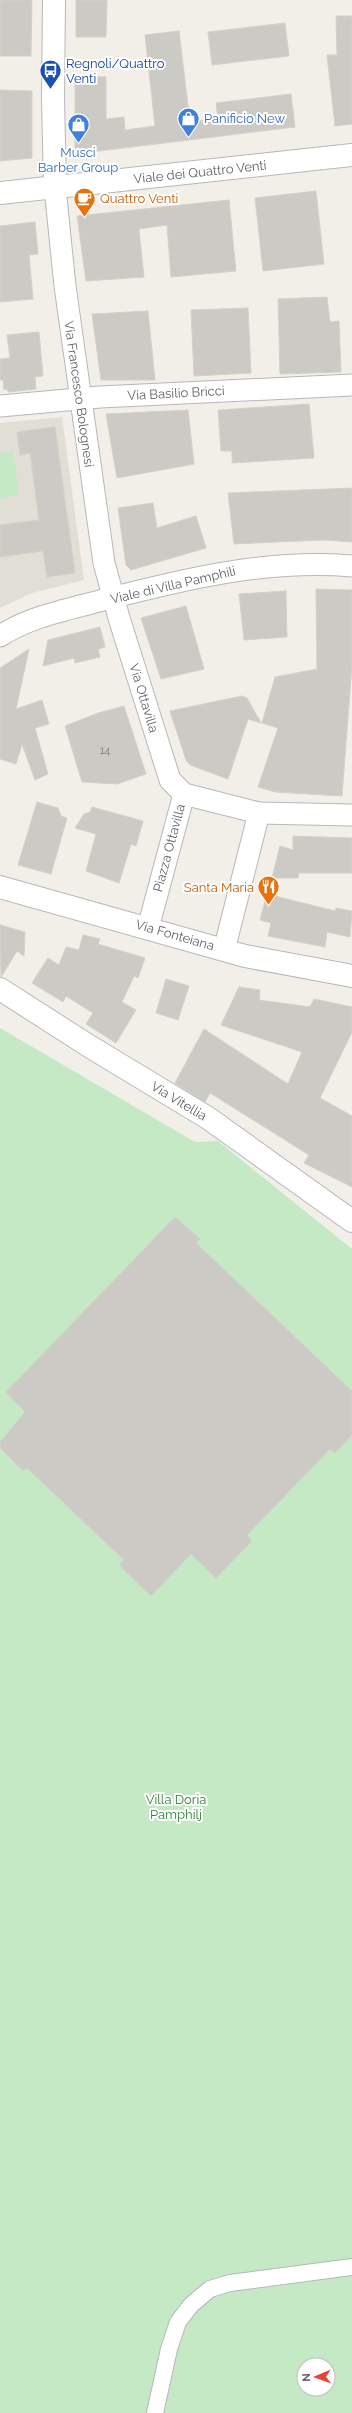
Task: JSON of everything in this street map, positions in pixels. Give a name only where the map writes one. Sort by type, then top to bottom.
[{"type":"street","points":[[54,0],[53,98],[55,188]]},
{"type":"street","name":"Viale dei Quattro Venti","points":[[0,193],[352,156]]},
{"type":"street","name":"Via Francesco Bolognesi","points":[[55,188],[65,286],[80,399],[104,563],[113,598]]},
{"type":"street","name":"Via Basilio Bricci","points":[[0,406],[80,399],[352,385]]},
{"type":"street","name":"Viale di Villa Pamphili","points":[[0,636],[40,617],[193,578],[233,570],[286,565],[352,566]]},
{"type":"street","name":"Via Ottavilla","points":[[113,598],[167,772],[174,784],[184,794]]},
{"type":"street","name":"Piazza Ottavilla","points":[[148,928],[184,794],[259,813],[352,815]]},
{"type":"street","points":[[224,950],[259,813]]},
{"type":"street","name":"Via Fonteiana","points":[[0,886],[261,960],[352,976]]},
{"type":"street","name":"Via Vitellia","points":[[0,989],[208,1118],[352,1221]]},
{"type":"street","points":[[155,2413],[169,2350],[178,2322],[191,2305],[210,2289],[230,2283],[352,2267]]},
{"type":"shaded area","points":[[62,417],[84,580],[32,593],[0,608],[0,423]]},
{"type":"green space","points":[[13,451],[19,495],[0,498],[0,453]]},
{"type":"green space","name":"Villa Doria Pamphilj","points":[[0,1028],[195,1142],[218,1141],[352,1249],[352,2413],[0,2413]]},
{"type":"building","points":[[0,0],[32,0],[31,56],[0,56]]},
{"type":"building","points":[[76,0],[107,0],[106,37],[76,37]]},
{"type":"building","points":[[336,16],[352,16],[352,124],[335,126],[327,55],[337,55]]},
{"type":"building","points":[[285,23],[289,56],[212,65],[208,32]]},
{"type":"building","points":[[179,31],[190,122],[218,119],[216,103],[291,94],[295,127],[75,154],[75,76],[106,77],[106,119],[124,117],[125,130],[155,126],[145,35]]},
{"type":"building","points":[[0,90],[32,91],[32,158],[0,161]]},
{"type":"building","points":[[316,191],[324,264],[263,271],[255,198]]},
{"type":"building","points":[[229,200],[236,271],[171,277],[167,225],[139,229],[144,277],[86,281],[77,216]]},
{"type":"building","points":[[35,222],[38,254],[29,255],[33,299],[0,302],[0,226]]},
{"type":"building","points":[[327,297],[330,322],[339,321],[341,372],[280,374],[278,299]]},
{"type":"building","points":[[248,308],[251,373],[194,376],[191,310]]},
{"type":"building","points":[[148,311],[155,380],[101,380],[92,314]]},
{"type":"building","points":[[39,332],[43,376],[35,377],[36,389],[8,392],[8,389],[4,390],[3,380],[0,380],[0,359],[10,358],[7,335]]},
{"type":"building","points":[[309,404],[314,458],[232,463],[232,451],[221,451],[218,410]]},
{"type":"building","points":[[188,410],[194,464],[117,478],[106,414]]},
{"type":"building","points":[[55,427],[75,573],[47,577],[43,551],[0,557],[0,525],[39,520],[30,453],[20,455],[17,432]]},
{"type":"building","points":[[352,488],[352,542],[324,540],[234,544],[228,493]]},
{"type":"building","points":[[153,503],[157,528],[196,516],[206,548],[131,570],[126,565],[118,508]]},
{"type":"building","points":[[316,589],[352,590],[352,665],[342,796],[275,792],[258,787],[278,728],[262,723],[275,677],[317,669]]},
{"type":"building","points":[[286,591],[287,637],[244,640],[239,594]]},
{"type":"building","points":[[186,606],[204,669],[161,679],[141,618]]},
{"type":"building","points":[[100,627],[105,647],[98,649],[100,657],[75,663],[74,658],[43,666],[48,640]]},
{"type":"building","points":[[29,649],[16,709],[42,700],[49,724],[35,728],[48,774],[35,780],[22,744],[16,764],[0,759],[0,668]]},
{"type":"building","points":[[242,696],[247,698],[261,723],[248,719],[228,779],[190,765],[186,760],[170,711]]},
{"type":"building","points":[[124,706],[146,774],[117,784],[82,782],[65,726],[98,713]]},
{"type":"building","points":[[37,802],[58,808],[61,816],[67,818],[51,874],[18,865]]},
{"type":"building","points":[[92,807],[143,821],[136,846],[131,844],[119,883],[86,871],[96,834],[75,828],[84,814],[90,812]]},
{"type":"building","points":[[293,836],[352,838],[352,873],[299,873],[298,878],[272,878],[280,846],[293,850]]},
{"type":"building","points":[[267,894],[335,911],[336,908],[352,911],[350,937],[327,932],[325,947],[268,936],[271,923],[260,920]]},
{"type":"building","points":[[0,925],[25,932],[24,956],[17,951],[1,977]]},
{"type":"building","points":[[83,935],[100,939],[98,944],[145,958],[138,978],[134,976],[122,1002],[136,1010],[116,1043],[86,1024],[93,1013],[66,996],[63,1002],[32,983],[48,958],[59,965],[66,947],[79,950]]},
{"type":"building","points":[[166,979],[189,986],[178,1020],[156,1013]]},
{"type":"building","points":[[239,987],[260,990],[259,1000],[310,1007],[314,999],[352,1007],[352,1032],[320,1098],[352,1116],[352,1187],[304,1163],[309,1155],[210,1093],[205,1102],[175,1083],[204,1029],[288,1084],[302,1052],[221,1025]]},
{"type":"building","points":[[175,1217],[200,1239],[196,1243],[352,1391],[352,1435],[335,1453],[330,1449],[247,1535],[252,1541],[216,1578],[191,1554],[151,1596],[119,1565],[124,1560],[27,1468],[23,1471],[0,1448],[0,1442],[25,1412],[6,1392]]},
{"type":"place","name":"Regnoli/Quattro Venti","points":[[50,90]]},
{"type":"place","name":"Panificio New","points":[[188,138]]},
{"type":"place","name":"Musci Barber Group","points":[[78,144]]},
{"type":"place","name":"Quattro Venti","points":[[84,218]]},
{"type":"place","name":"Santa Maria","points":[[269,906]]}]
